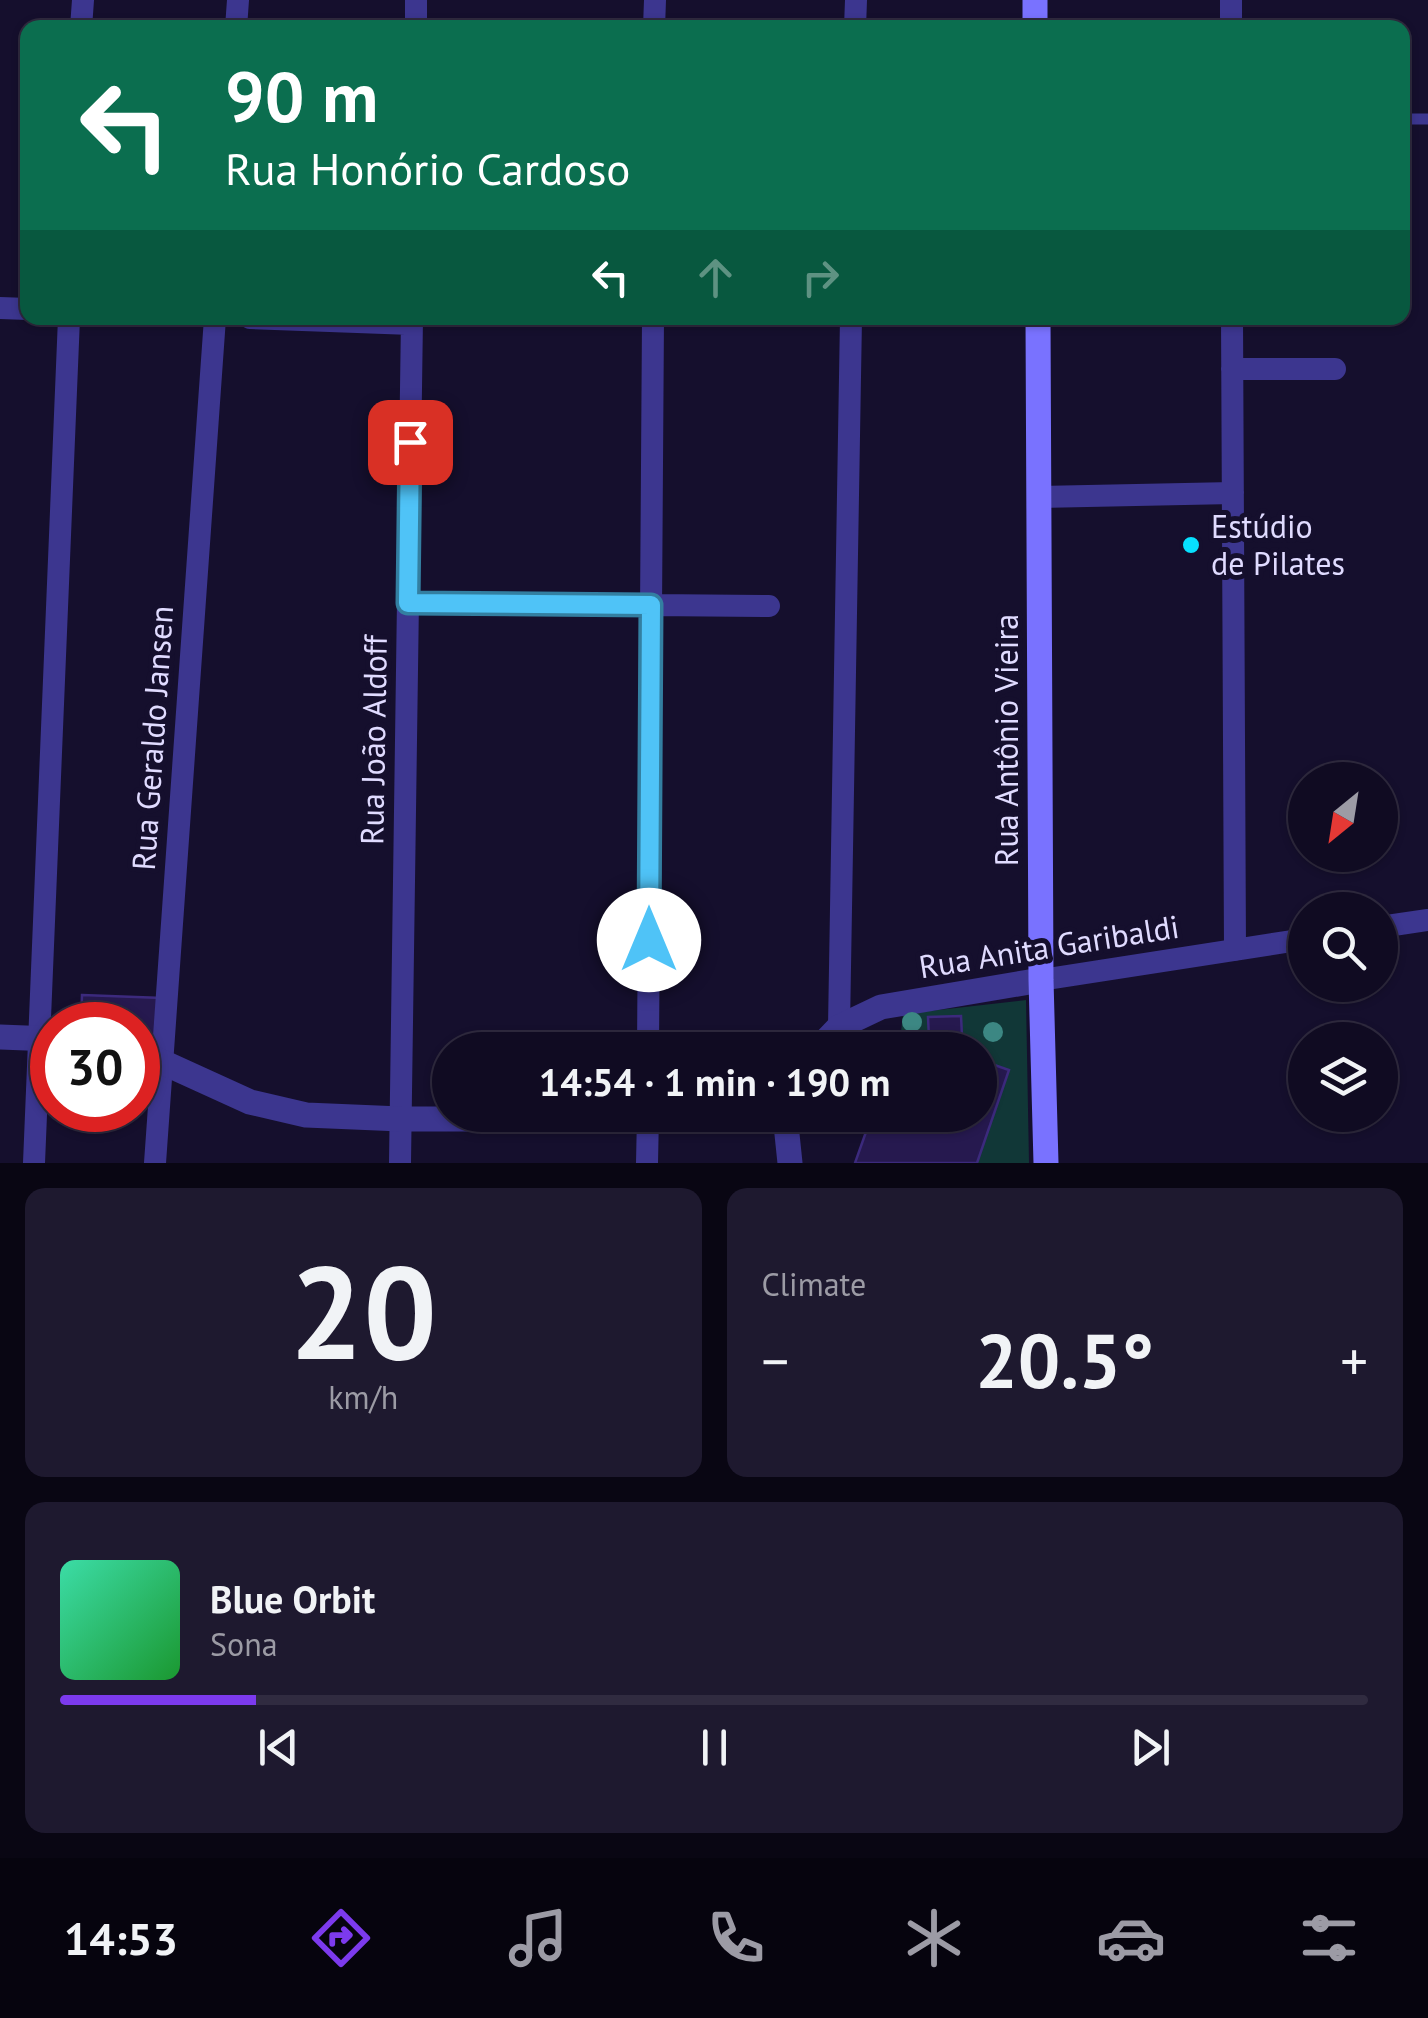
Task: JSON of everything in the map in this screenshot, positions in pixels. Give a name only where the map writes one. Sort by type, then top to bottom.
[{"type":"main road","name":"Rua Antônio Vieira","points":[[1038,325],[1041,980],[1046,1163]]},
{"type":"street","points":[[47,1002],[69,325]]},
{"type":"street","name":"Rua Geraldo Jansen","points":[[155,1002],[214,325]]},
{"type":"street","name":"Rua João Aldoff","points":[[400,1163],[412,325]]},
{"type":"street","points":[[648,1032],[653,325]]},
{"type":"street","points":[[839,1027],[850,325]]},
{"type":"street","points":[[1232,325],[1235,950]]},
{"type":"street","points":[[1232,369],[1344,370]]},
{"type":"street","points":[[1039,497],[1233,493]]},
{"type":"street","points":[[408,603],[769,606]]},
{"type":"street","points":[[1398,924],[1428,920]]},
{"type":"street","name":"Rua Anita Garibaldi","points":[[834,1032],[881,1007],[1288,942]]},
{"type":"street","points":[[0,1036],[30,1037]]},
{"type":"street","points":[[160,1060],[274,1110],[323,1116],[432,1118]]},
{"type":"street","points":[[34,1163],[37,1132]]},
{"type":"street","name":"Rua Geraldo Jansen","points":[[154,1132],[155,1163]]},
{"type":"street","points":[[647,1163],[648,1132]]},
{"type":"street","points":[[786,1132],[790,1163]]},
{"type":"lane","points":[[1412,120],[1428,119]]},
{"type":"green space","points":[[1026,1000],[1029,1163],[977,1163],[988,1132],[997,1132],[997,1105],[1009,1070],[997,1066],[997,1032],[901,1032],[903,1014]]},
{"type":"building","points":[[82,995],[162,998],[160,1028],[160,1002],[82,1002]]},
{"type":"building","points":[[961,1016],[962,1032],[929,1032],[928,1017]]},
{"type":"building","points":[[997,1066],[1009,1070],[997,1105]]},
{"type":"building","points":[[866,1132],[988,1132],[977,1163],[855,1163]]},
{"type":"place","name":"Estúdio de Pilates","points":[[1191,545]]},
{"type":"route","points":[[410,442],[408,603],[651,605],[649,940]]}]
